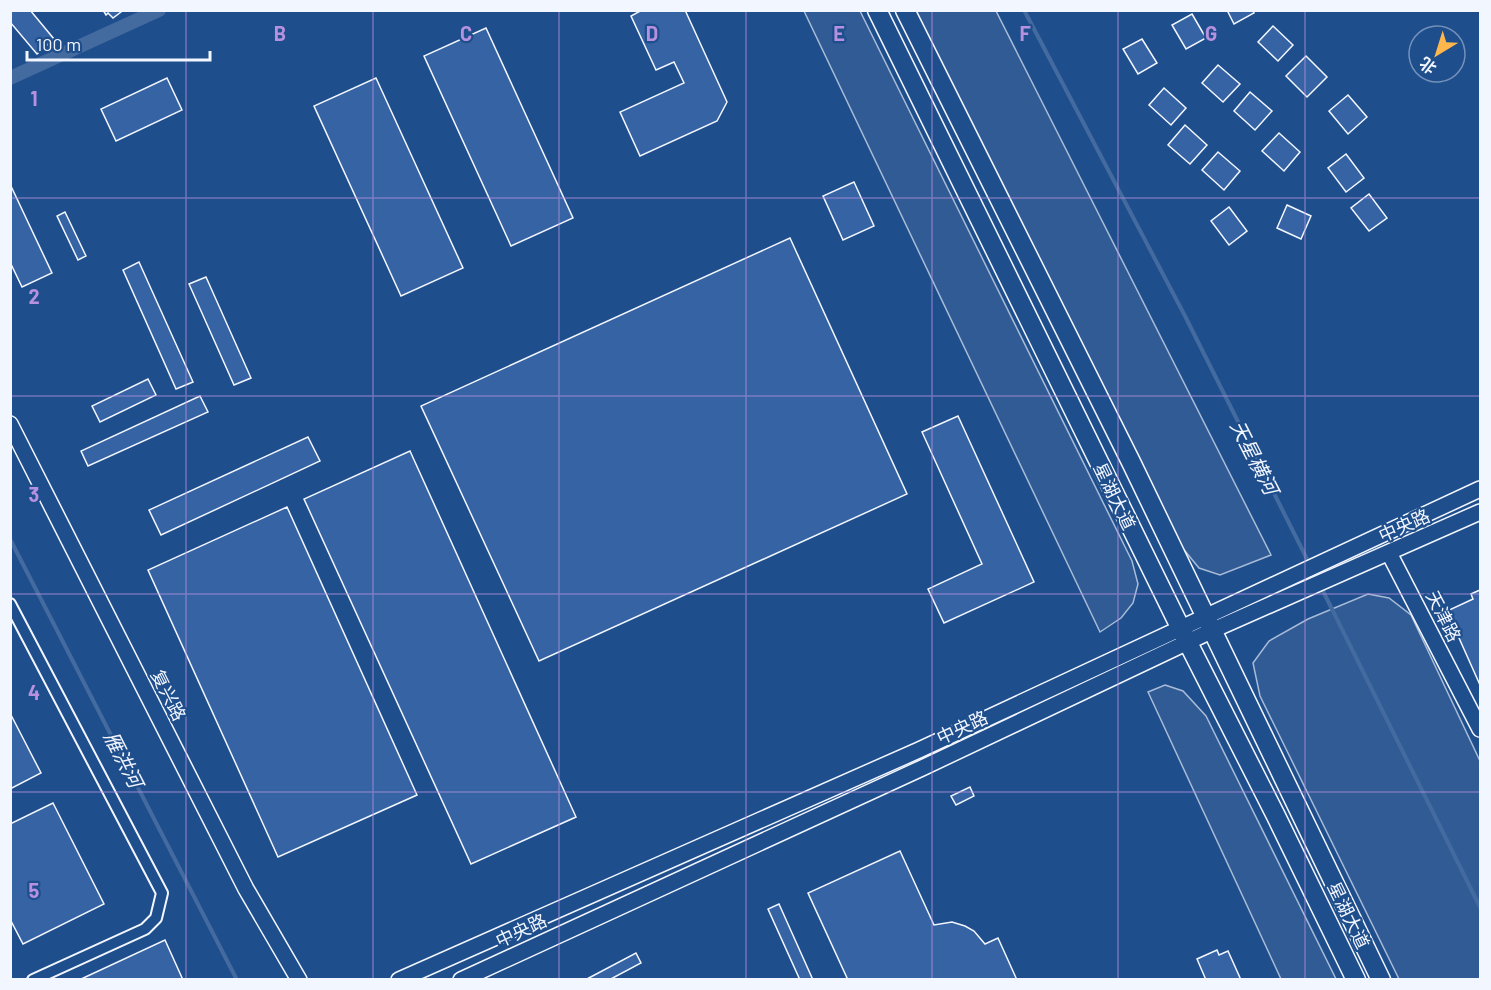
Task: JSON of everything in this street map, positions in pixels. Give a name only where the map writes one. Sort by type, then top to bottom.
[{"type":"main road","name":"星湖大道","points":[[877,10],[1356,980]]},
{"type":"main road","name":"星湖大道","points":[[905,10],[1131,462],[1381,980]]},
{"type":"street","name":"复兴路","points":[[10,424],[246,889],[299,980]]},
{"type":"street","name":"中央路","points":[[461,980],[922,768],[1210,623],[1282,581],[1480,489]]},
{"type":"street","name":"中央路","points":[[1210,623],[1290,597],[1480,512]]},
{"type":"street","name":"天津路","points":[[1389,553],[1480,729]]},
{"type":"street","points":[[10,604],[162,894],[156,918],[145,929],[33,980]]},
{"type":"street","points":[[399,980],[1184,635]]},
{"type":"shaded area","points":[[804,11],[860,11],[1132,561],[1138,584],[1133,603],[1121,618],[1100,632]]},
{"type":"shaded area","points":[[915,11],[996,11],[1271,555],[1220,575],[1199,568],[1181,546]]},
{"type":"shaded area","points":[[1368,594],[1389,598],[1411,615],[1480,761],[1480,979],[1399,979],[1260,696],[1253,663],[1269,641],[1308,619]]},
{"type":"shaded area","points":[[1165,685],[1183,691],[1206,716],[1336,979],[1281,979],[1148,692]]},
{"type":"building","points":[[10,10],[30,10],[54,39],[37,54],[10,22]]},
{"type":"building","points":[[103,10],[121,12],[113,18],[108,13],[106,15]]},
{"type":"building","points":[[642,10],[685,10],[727,102],[717,121],[640,156],[620,112],[684,83],[674,62],[656,70],[631,16]]},
{"type":"building","points":[[1227,10],[1253,10],[1254,13],[1234,24]]},
{"type":"building","points":[[1192,14],[1206,38],[1186,49],[1172,25]]},
{"type":"building","points":[[1273,26],[1293,45],[1278,61],[1258,42]]},
{"type":"building","points":[[486,28],[573,218],[511,246],[424,56]]},
{"type":"building","points":[[1142,39],[1157,63],[1138,74],[1123,49]]},
{"type":"building","points":[[1306,56],[1327,77],[1307,97],[1286,76]]},
{"type":"building","points":[[1218,65],[1240,84],[1223,102],[1202,83]]},
{"type":"building","points":[[167,78],[182,110],[116,141],[101,109]]},
{"type":"building","points":[[376,78],[463,268],[401,296],[314,106]]},
{"type":"building","points":[[1164,88],[1186,108],[1171,125],[1149,105]]},
{"type":"building","points":[[1250,92],[1272,111],[1255,130],[1234,111]]},
{"type":"building","points":[[1348,95],[1367,117],[1348,134],[1329,111]]},
{"type":"building","points":[[1185,125],[1207,145],[1190,164],[1168,145]]},
{"type":"building","points":[[1279,133],[1300,152],[1284,171],[1262,151]]},
{"type":"building","points":[[1218,152],[1240,171],[1224,190],[1202,170]]},
{"type":"building","points":[[1346,154],[1364,178],[1346,192],[1328,168]]},
{"type":"building","points":[[854,182],[874,226],[843,240],[823,196]]},
{"type":"building","points":[[10,184],[52,273],[22,287],[10,262]]},
{"type":"building","points":[[1369,194],[1387,218],[1369,231],[1351,208]]},
{"type":"building","points":[[1287,205],[1311,216],[1301,239],[1277,228]]},
{"type":"building","points":[[1229,207],[1247,231],[1229,245],[1211,221]]},
{"type":"building","points":[[65,212],[86,256],[78,260],[57,216]]},
{"type":"building","points":[[790,238],[907,494],[539,661],[421,406]]},
{"type":"building","points":[[139,262],[193,382],[176,389],[123,270]]},
{"type":"building","points":[[206,277],[251,378],[234,385],[189,284]]},
{"type":"building","points":[[148,379],[156,395],[100,422],[92,406]]},
{"type":"building","points":[[200,396],[208,412],[88,466],[81,451]]},
{"type":"building","points":[[958,416],[1034,582],[944,623],[928,589],[982,564],[922,432]]},
{"type":"building","points":[[308,437],[320,461],[161,535],[149,510]]},
{"type":"building","points":[[410,451],[576,817],[471,864],[304,499]]},
{"type":"building","points":[[287,507],[417,795],[278,857],[148,570]]},
{"type":"building","points":[[1480,590],[1480,685],[1447,611],[1473,599],[1471,594]]},
{"type":"building","points":[[10,713],[41,773],[10,789]]},
{"type":"building","points":[[970,787],[974,796],[956,805],[951,796]]},
{"type":"building","points":[[53,803],[104,904],[23,944],[10,919],[10,824]]},
{"type":"building","points":[[900,851],[934,925],[952,922],[965,926],[974,931],[985,944],[998,938],[1017,980],[848,980],[808,893]]},
{"type":"building","points":[[779,904],[813,980],[800,980],[768,909]]},
{"type":"building","points":[[165,940],[183,980],[79,980]]},
{"type":"building","points":[[1217,950],[1219,955],[1228,951],[1241,980],[1206,980],[1197,959]]},
{"type":"building","points":[[636,953],[641,963],[609,980],[585,980]]},
{"type":"waterway","points":[[10,78],[159,10]]},
{"type":"waterway","name":"天星横河","points":[[1024,10],[1185,316],[1310,565]]},
{"type":"waterway","name":"雁洪河","points":[[10,539],[237,980]]},
{"type":"waterway","name":"天星横河","points":[[1320,585],[1480,907]]}]
